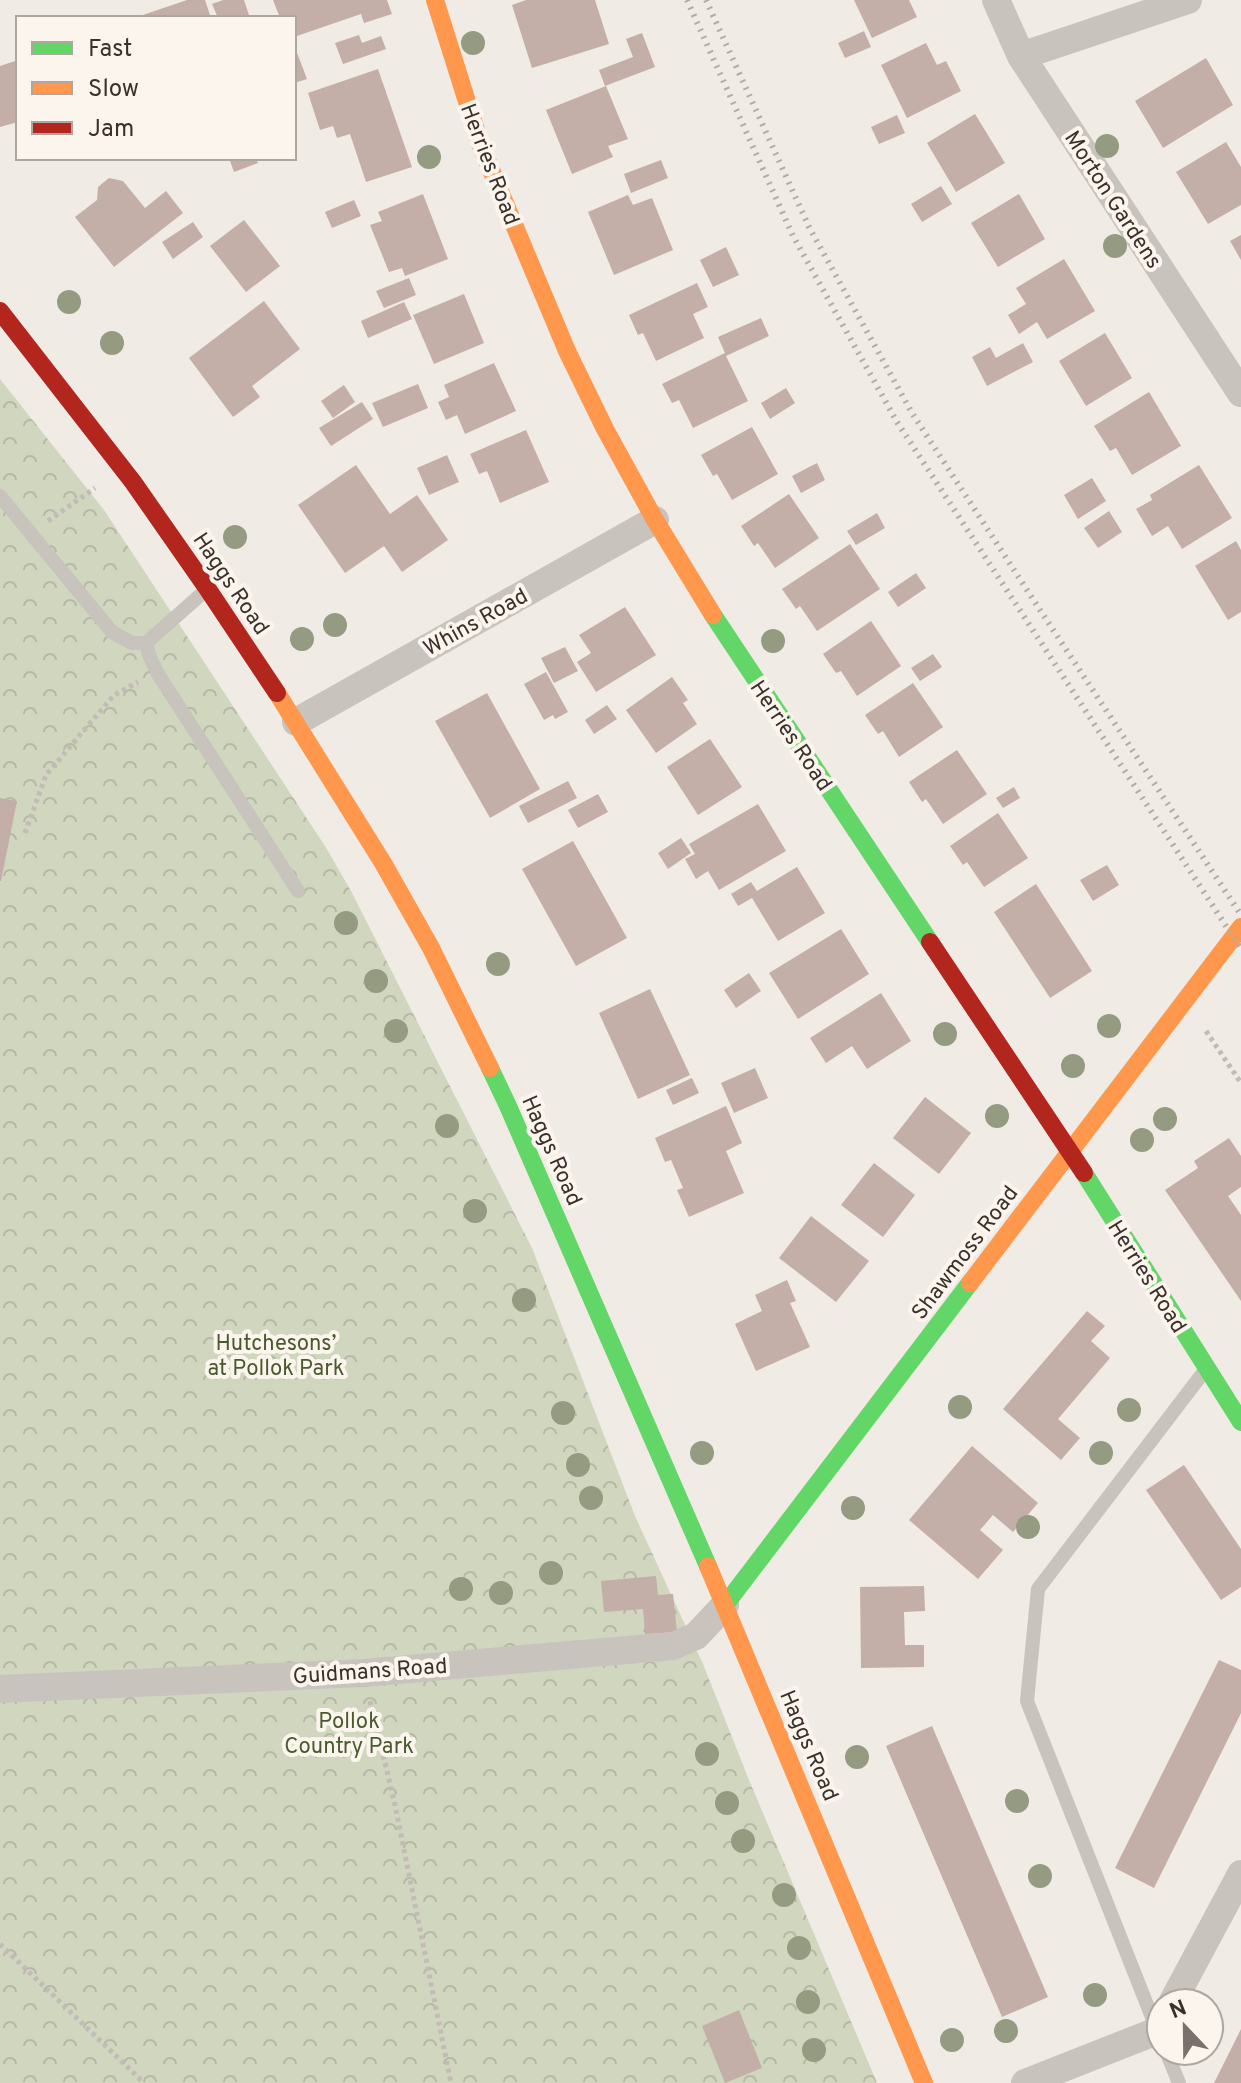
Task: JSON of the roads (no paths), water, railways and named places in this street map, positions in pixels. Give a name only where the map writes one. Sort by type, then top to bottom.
[{"type":"street","name":"Herries Road","points":[[435,0],[481,146],[522,245],[567,351],[655,520],[727,639],[1070,1151],[1241,1422]]},
{"type":"street","name":"Morton Gardens","points":[[996,0],[1021,56],[1241,393]]},
{"type":"street","points":[[1021,56],[1188,0]]},
{"type":"street","name":"Haggs Road","points":[[0,311],[133,482],[207,588],[296,722],[431,948],[508,1106],[725,1605],[924,2083]]},
{"type":"street","name":"Whins Road","points":[[296,722],[655,520]]},
{"type":"street","name":"Shawmoss Road","points":[[725,1605],[1241,927]]},
{"type":"street","name":"Guidmans Road","points":[[0,1689],[364,1673],[673,1646],[696,1636],[725,1605]]},
{"type":"street","points":[[1181,1987],[1241,1874]]},
{"type":"street","points":[[1025,2083],[1145,2042]]},
{"type":"lane","points":[[0,496],[112,632],[132,643],[146,643],[207,588]]},
{"type":"lane","points":[[146,643],[158,674],[298,891]]},
{"type":"lane","points":[[1145,1996],[1027,1701],[1038,1589],[1207,1369]]},
{"type":"railway","points":[[687,0],[793,236],[897,422],[1241,949]]},
{"type":"railway","points":[[706,0],[809,227],[912,413],[1241,915]]},
{"type":"park label","name":"Hutchesons’ at Pollok Park","points":[[276,1354]]},
{"type":"park label","name":"Pollok Country Park","points":[[349,1732]]}]
